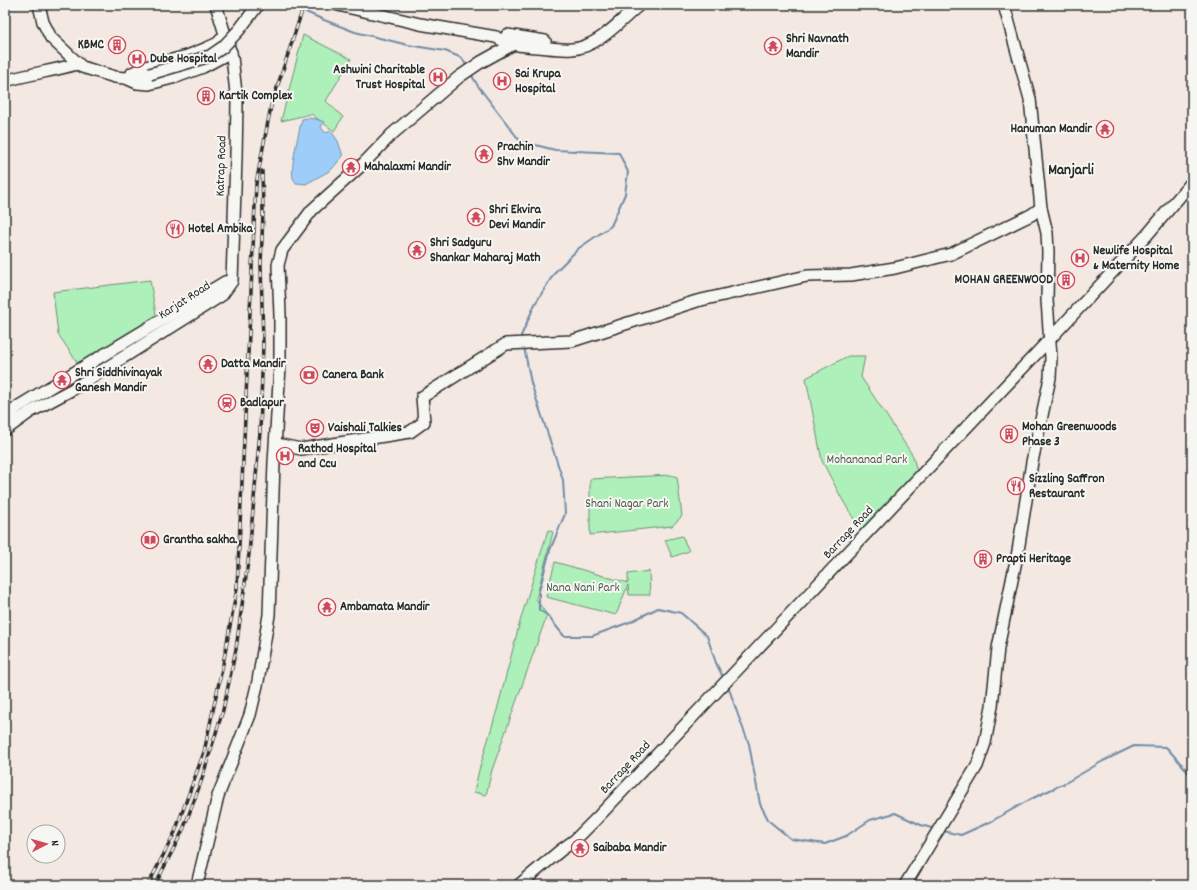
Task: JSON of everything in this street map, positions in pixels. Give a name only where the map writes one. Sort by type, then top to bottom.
[{"type":"street","points":[[39,5],[43,22],[51,38],[77,64],[82,67],[115,77],[125,78],[150,74],[210,56],[223,47],[239,30],[258,5]]},
{"type":"street","name":"Katrap Road","points":[[216,5],[219,19],[226,34],[231,52],[237,114],[232,281]]},
{"type":"street","points":[[338,5],[420,24],[457,29],[496,37],[507,35],[525,46],[572,49],[584,46],[606,33],[639,5]]},
{"type":"street","points":[[513,40],[571,42],[583,39],[599,30],[627,5]]},
{"type":"street","points":[[905,885],[977,766],[985,743],[992,706],[998,648],[1018,551],[1032,462],[1050,378],[1051,358],[1047,300],[1047,239],[1041,208],[1030,99],[1004,5]]},
{"type":"street","points":[[125,78],[140,69],[187,56],[207,48],[218,43],[226,34]]},
{"type":"street","points":[[197,885],[218,796],[250,715],[258,681],[269,615],[280,351],[278,265],[282,250],[312,210],[364,163],[391,135],[459,77],[510,46],[513,40]]},
{"type":"street","points":[[125,78],[137,83],[149,84],[176,77],[203,67],[231,52]]},
{"type":"street","points":[[5,87],[49,76],[58,70],[77,64]]},
{"type":"street","points":[[5,81],[47,70],[58,70]]},
{"type":"street","name":"Barrage Road","points":[[519,885],[560,850],[575,840],[741,667],[1050,339],[1190,185]]},
{"type":"street","points":[[276,444],[301,449],[410,432],[424,422],[422,397],[506,344],[572,341],[697,301],[785,280],[807,276],[851,275],[896,268],[952,254],[1031,215],[1041,208]]},
{"type":"street","name":"Karjat Road","points":[[5,418],[19,406],[225,282],[232,281]]},
{"type":"street","name":"Karjat Road","points":[[5,430],[30,412],[73,389],[222,295],[232,281]]},
{"type":"green space","points":[[303,35],[351,59],[326,101],[343,117],[334,131],[311,114],[281,121]]},
{"type":"green space","points":[[150,280],[156,315],[81,368],[58,334],[53,292]]},
{"type":"green space","name":"Mohananad Park","points":[[848,356],[865,356],[861,377],[913,456],[917,472],[861,531],[822,461],[806,378]]},
{"type":"green space","name":"Shani Nagar Park","points":[[671,475],[677,477],[682,516],[672,526],[590,535],[590,479]]},
{"type":"green space","points":[[548,530],[553,532],[536,599],[547,615],[492,770],[486,795],[474,792],[521,618]]},
{"type":"green space","points":[[682,536],[689,551],[672,557],[665,540]]},
{"type":"green space","name":"Nana Nani Park","points":[[555,562],[628,583],[628,574],[649,571],[650,595],[629,595],[628,585],[616,615],[546,597]]},
{"type":"water","points":[[308,118],[324,122],[321,127],[326,133],[331,131],[338,141],[343,156],[331,170],[306,184],[296,183],[292,173],[295,149],[302,119]]},
{"type":"waterway","points":[[290,5],[355,32],[408,45],[445,51],[462,58],[467,67]]},
{"type":"waterway","points":[[471,74],[478,86],[520,141],[555,150],[619,153],[628,172],[625,194],[611,226],[579,248],[555,272],[535,304],[521,336],[522,340]]},
{"type":"waterway","points":[[524,347],[531,383],[563,480],[565,514],[550,550],[539,591],[539,610],[547,615],[564,636],[592,636],[630,622],[658,608],[681,613],[707,636],[716,663],[724,679]]},
{"type":"waterway","points":[[728,686],[749,744],[760,804],[769,821],[791,839],[825,844],[846,836],[870,820],[895,813],[921,825],[935,829]]},
{"type":"waterway","points":[[943,831],[961,835],[992,821],[1029,800],[1067,782],[1103,761],[1134,746],[1166,747],[1192,778]]},
{"type":"railway","points":[[148,885],[175,832],[204,752],[223,664],[237,588],[256,184],[271,106],[304,5]]},
{"type":"railway","points":[[155,885],[183,830],[200,785],[223,710],[236,649],[249,554],[260,432],[263,344],[261,265],[263,212],[262,171]]},
{"type":"place","name":"KBMC","points":[[117,45]]},
{"type":"place","name":"Shri Navnath Mandir","points":[[773,46]]},
{"type":"place","name":"Dube Hospital","points":[[137,59]]},
{"type":"place","name":"Ashwini Charitable Trust Hospital","points":[[438,77]]},
{"type":"place","name":"Sai Krupa Hospital","points":[[502,81]]},
{"type":"place","name":"Kartik Complex","points":[[206,96]]},
{"type":"place","name":"Hanuman Mandir","points":[[1105,129]]},
{"type":"place","name":"Prachin Shv Mandir","points":[[484,154]]},
{"type":"place","name":"Mahalaxmi Mandir","points":[[351,167]]},
{"type":"place","name":"Shri Ekvira Devi Mandir","points":[[476,217]]},
{"type":"place","name":"Hotel Ambika","points":[[175,229]]},
{"type":"place","name":"Shri Sadguru Shankar Maharaj Math","points":[[417,250]]},
{"type":"place","name":"Newlife Hospital & Maternity Home","points":[[1080,258]]},
{"type":"place","name":"MOHAN GREENWOOD","points":[[1066,280]]},
{"type":"place","name":"Datta Mandir","points":[[208,364]]},
{"type":"place","name":"Canera Bank","points":[[309,375]]},
{"type":"place","name":"Shri Siddhivinayak Ganesh Mandir","points":[[62,380]]},
{"type":"place","name":"Badlapur","points":[[227,403]]},
{"type":"place","name":"Vaishali Talkies","points":[[315,428]]},
{"type":"place","name":"Mohan Greenwoods Phase 3","points":[[1009,434]]},
{"type":"place","name":"Rathod Hospital and Ccu","points":[[285,456]]},
{"type":"place","name":"Sizzling Saffron Restaurant","points":[[1016,486]]},
{"type":"place","name":"Grantha sakha.","points":[[150,540]]},
{"type":"place","name":"Prapti Heritage","points":[[983,559]]},
{"type":"place","name":"Ambamata Mandir","points":[[327,607]]},
{"type":"place","name":"Saibaba Mandir","points":[[580,848]]},
{"type":"district","name":"Manjarli","points":[[1071,171]]}]
